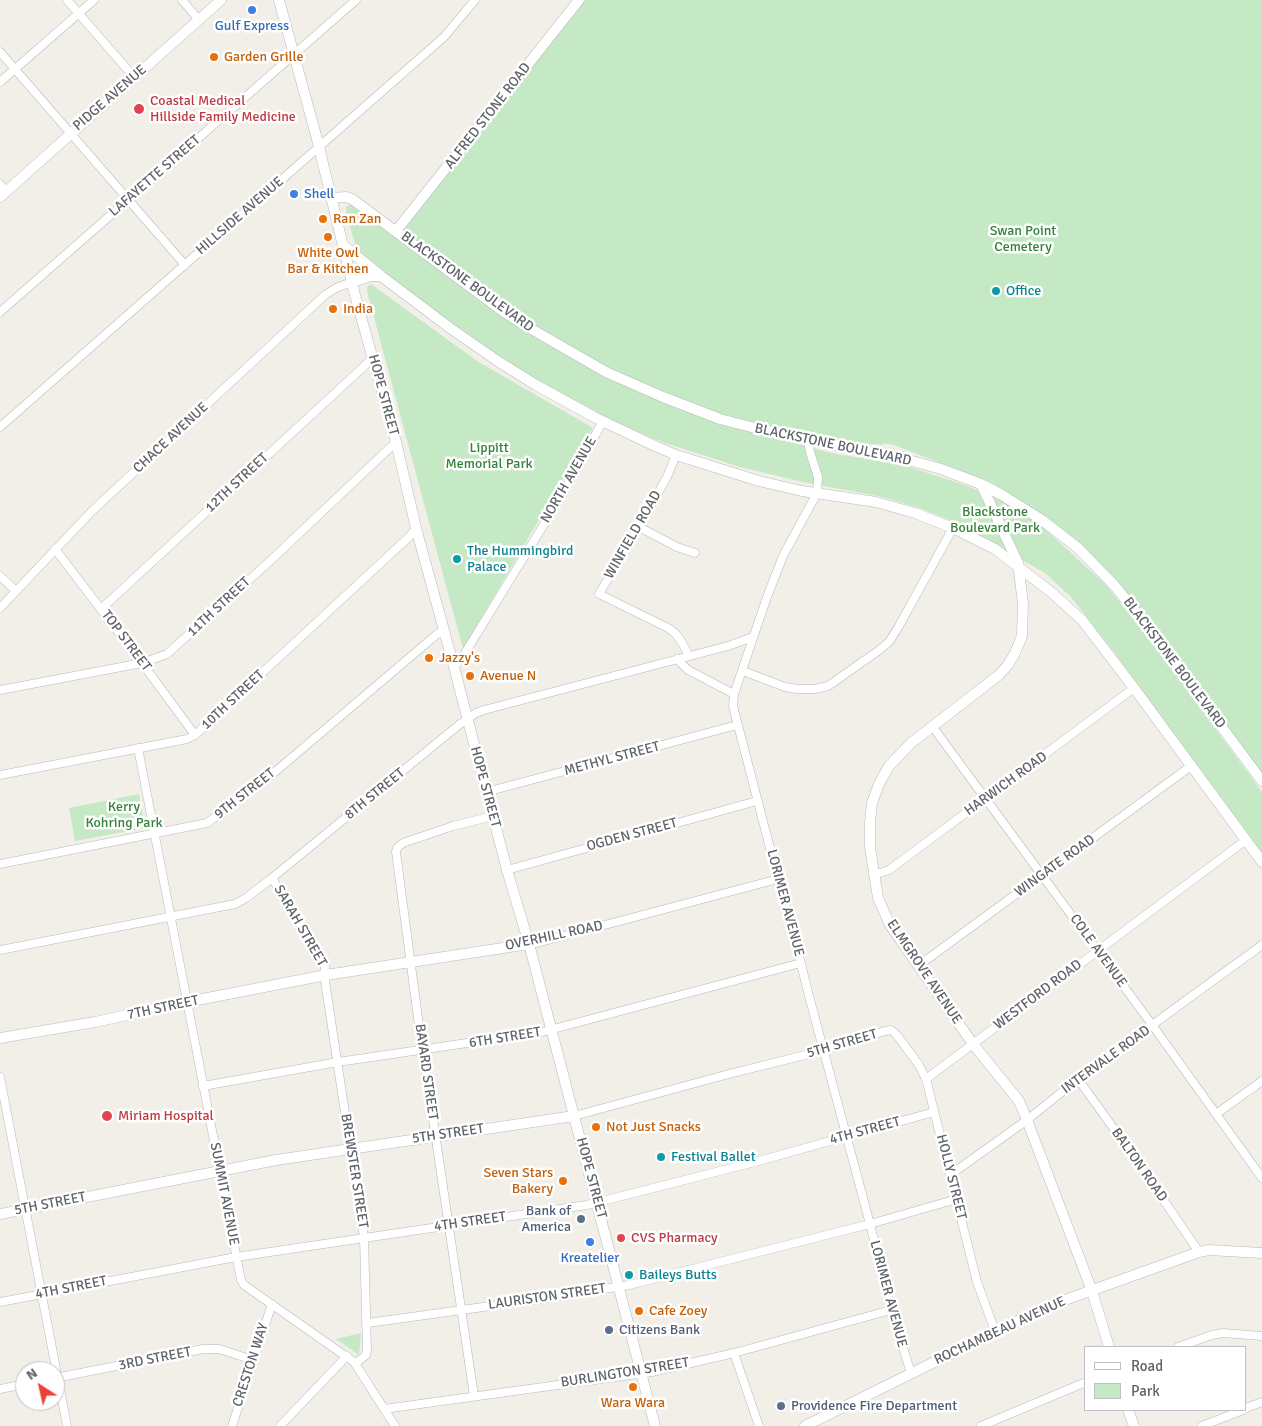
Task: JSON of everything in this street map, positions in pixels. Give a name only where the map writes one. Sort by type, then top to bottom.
[{"type":"main road","name":"PIDGE AVENUE","points":[[2,191],[221,0]]},
{"type":"main road","name":"HOPE STREET","points":[[280,0],[319,146],[352,282],[396,442],[416,528],[454,666],[506,870],[529,944],[655,1426]]},
{"type":"main road","name":"ALFRED STONE ROAD","points":[[396,231],[579,0]]},
{"type":"main road","name":"BLACKSTONE BOULEVARD","points":[[332,198],[346,197],[352,199],[504,312],[606,372],[663,398],[720,419],[763,430],[894,456],[941,469],[981,484],[1042,520],[1078,548],[1114,585],[1262,781]]},
{"type":"main road","points":[[344,246],[450,328],[499,362],[536,385],[654,446],[676,455],[759,481],[817,493],[876,502],[914,513],[953,528],[995,549],[1066,605],[1082,620],[1262,862]]},
{"type":"main road","points":[[352,282],[371,276],[381,276]]},
{"type":"main road","name":"ELMGROVE AVENUE","points":[[981,484],[1019,567],[1023,604],[1022,636],[1008,665],[999,675],[932,726],[901,752],[889,766],[879,784],[872,803],[870,847],[874,875],[878,898],[890,925],[973,1044],[1019,1102],[1092,1290],[1109,1346]]},
{"type":"main road","name":"OVERHILL ROAD","points":[[326,975],[529,944]]},
{"type":"main road","name":"7TH STREET","points":[[0,1038],[95,1022],[326,975]]},
{"type":"main road","name":"5TH STREET","points":[[0,1214],[276,1160],[574,1116]]},
{"type":"main road","name":"ROCHAMBEAU AVENUE","points":[[806,1426],[1048,1306],[1199,1252],[1209,1250],[1262,1253]]},
{"type":"main road","points":[[1128,1411],[1134,1426]]},
{"type":"street","points":[[68,0],[134,76]]},
{"type":"street","points":[[0,82],[94,0]]},
{"type":"street","points":[[182,0],[199,20]]},
{"type":"street","name":"LAFAYETTE STREET","points":[[0,312],[356,0]]},
{"type":"street","name":"HILLSIDE AVENUE","points":[[0,427],[444,37],[475,0]]},
{"type":"street","points":[[0,52],[185,265]]},
{"type":"street","name":"CHACE AVENUE","points":[[0,608],[99,505],[325,295],[336,288],[352,282]]},
{"type":"street","name":"12TH STREET","points":[[101,609],[373,358]]},
{"type":"street","name":"NORTH AVENUE","points":[[454,666],[462,658],[562,495],[604,421]]},
{"type":"street","points":[[808,440],[818,477],[817,493]]},
{"type":"street","name":"11TH STREET","points":[[0,690],[142,663],[167,654],[396,442]]},
{"type":"street","name":"WINFIELD ROAD","points":[[676,455],[667,477],[639,528],[599,594],[676,633],[689,656]]},
{"type":"street","name":"LORIMER AVENUE","points":[[817,493],[784,556],[767,597],[734,694],[732,706],[778,879],[792,924],[891,1310],[911,1374]]},
{"type":"street","name":"10TH STREET","points":[[0,775],[187,739],[195,735],[407,539],[416,528]]},
{"type":"street","points":[[639,528],[677,547],[696,553]]},
{"type":"street","points":[[742,671],[785,687],[815,689],[828,686],[889,642],[953,528]]},
{"type":"street","name":"TOP STREET","points":[[55,549],[195,735]]},
{"type":"street","points":[[0,576],[16,591]]},
{"type":"street","name":"9TH STREET","points":[[0,864],[207,823],[268,777],[444,630]]},
{"type":"street","name":"8TH STREET","points":[[0,950],[235,904],[272,878],[460,724],[476,714],[484,710],[728,646],[753,637]]},
{"type":"street","points":[[677,659],[688,670],[734,694]]},
{"type":"street","name":"HARWICH ROAD","points":[[874,875],[888,870],[1134,688]]},
{"type":"street","name":"METHYL STREET","points":[[486,792],[737,725]]},
{"type":"street","name":"COLE AVENUE","points":[[932,726],[1153,1026],[1262,1178]]},
{"type":"street","name":"SUMMIT AVENUE","points":[[138,748],[241,1280],[244,1285],[348,1356],[394,1426]]},
{"type":"street","name":"WINGATE ROAD","points":[[918,966],[1191,766]]},
{"type":"street","name":"OGDEN STREET","points":[[506,870],[757,801]]},
{"type":"street","name":"BAYARD STREET","points":[[474,1396],[410,963],[396,852],[403,843],[453,826],[493,816]]},
{"type":"street","name":"WESTFORD ROAD","points":[[926,1079],[1246,840]]},
{"type":"street","name":"SARAH STREET","points":[[272,878],[324,966],[326,975]]},
{"type":"street","name":"OVERHILL ROAD","points":[[529,944],[778,879]]},
{"type":"street","name":"INTERVALE ROAD","points":[[950,1175],[1262,945]]},
{"type":"street","name":"6TH STREET","points":[[203,1086],[338,1062],[534,1034],[801,963]]},
{"type":"street","name":"BREWSTER STREET","points":[[326,975],[325,981],[364,1238],[368,1323],[366,1355],[355,1364]]},
{"type":"street","name":"5TH STREET","points":[[574,1116],[824,1050],[891,1030]]},
{"type":"street","name":"HOLLY STREET","points":[[891,1030],[919,1065],[926,1079],[977,1282],[995,1331]]},
{"type":"street","points":[[0,1077],[54,1361]]},
{"type":"street","name":"BALTON ROAD","points":[[1078,1079],[1199,1252]]},
{"type":"street","points":[[1216,1114],[1262,1081]]},
{"type":"street","name":"4TH STREET","points":[[0,1302],[236,1257],[587,1205],[755,1162],[934,1112]]},
{"type":"street","points":[[0,1126],[9,1124]]},
{"type":"street","name":"LAURISTON STREET","points":[[368,1323],[620,1287],[870,1224],[957,1199]]},
{"type":"street","name":"CRESTON WAY","points":[[232,1426],[272,1304]]},
{"type":"street","name":"BURLINGTON STREET","points":[[384,1409],[641,1372],[652,1372],[734,1353],[891,1310]]},
{"type":"street","points":[[1181,1346],[1223,1333],[1262,1336]]},
{"type":"street","name":"3RD STREET","points":[[65,1376],[203,1349],[219,1349],[253,1360]]},
{"type":"street","points":[[734,1353],[759,1426]]},
{"type":"street","points":[[280,1426],[348,1356]]},
{"type":"street","points":[[981,1426],[1084,1383]]},
{"type":"street","points":[[0,1389],[15,1386]]},
{"type":"street","points":[[1247,1408],[1262,1402]]},
{"type":"street","points":[[64,1411],[67,1426]]},
{"type":"street","points":[[1202,1426],[1239,1411]]},
{"type":"green space","name":"Swan Point Cemetery","points":[[583,0],[1262,0],[1262,778],[1114,584],[1007,493],[992,483],[894,445],[854,443],[795,434],[686,409],[529,328],[399,233]]},
{"type":"green space","name":"Blackstone Boulevard Park","points":[[353,203],[476,298],[521,329],[561,351],[723,423],[831,453],[903,465],[965,485],[1008,503],[1036,521],[1107,586],[1262,792],[1262,856],[1117,656],[1071,597],[1045,573],[961,525],[920,508],[883,497],[803,482],[740,467],[662,442],[584,407],[456,328],[358,253],[347,217],[346,207]]},
{"type":"green space","name":"Lippitt Memorial Park","points":[[371,284],[477,361],[593,428],[463,649],[367,291],[367,287]]},
{"type":"green space","name":"Kerry Kohring Park","points":[[139,794],[145,828],[75,841],[69,808]]},
{"type":"green space","points":[[361,1333],[359,1355],[336,1339]]},
{"type":"place","name":"Gulf Express","points":[[252,10]]},
{"type":"place","name":"Garden Grille","points":[[214,57]]},
{"type":"place","name":"Coastal Medical Hillside Family Medicine","points":[[139,109]]},
{"type":"place","name":"Shell","points":[[294,194]]},
{"type":"place","name":"Ran Zan","points":[[323,219]]},
{"type":"place","name":"White Owl Bar & Kitchen","points":[[328,237]]},
{"type":"place","name":"Office","points":[[996,291]]},
{"type":"place","name":"India","points":[[333,309]]},
{"type":"place","name":"The Hummingbird Palace","points":[[457,559]]},
{"type":"place","name":"Jazzy's","points":[[429,658]]},
{"type":"place","name":"Avenue N","points":[[470,676]]},
{"type":"place","name":"Miriam Hospital","points":[[107,1116]]},
{"type":"place","name":"Not Just Snacks","points":[[596,1127]]},
{"type":"place","name":"Festival Ballet","points":[[661,1157]]},
{"type":"place","name":"Seven Stars Bakery","points":[[563,1181]]},
{"type":"place","name":"Bank of America","points":[[581,1219]]},
{"type":"place","name":"CVS Pharmacy","points":[[621,1238]]},
{"type":"place","name":"Kreatelier","points":[[590,1242]]},
{"type":"place","name":"Baileys Butts","points":[[629,1275]]},
{"type":"place","name":"Cafe Zoey","points":[[639,1311]]},
{"type":"place","name":"Citizens Bank","points":[[609,1330]]},
{"type":"place","name":"Wara Wara","points":[[633,1387]]},
{"type":"place","name":"Providence Fire Department","points":[[781,1406]]}]
